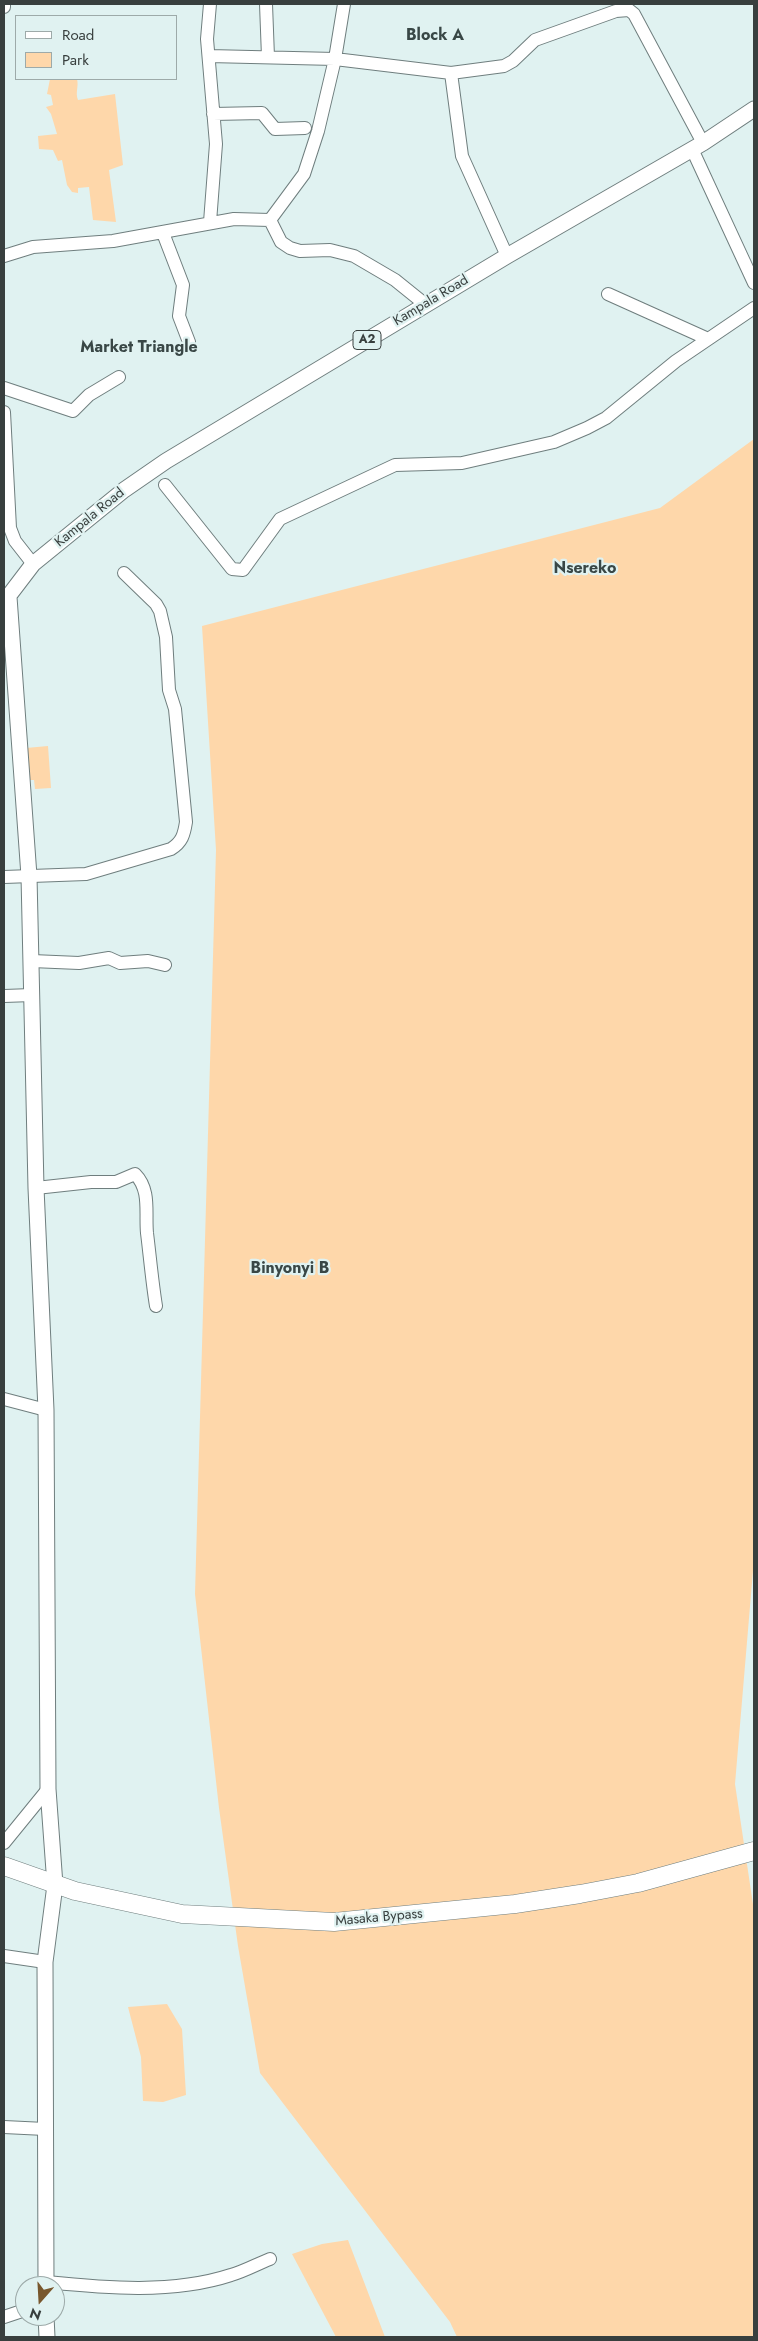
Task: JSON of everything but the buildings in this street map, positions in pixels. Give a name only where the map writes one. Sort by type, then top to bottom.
[{"type":"highway","name":"Masaka Bypass","points":[[4,1866],[55,1885],[182,1914],[334,1922],[515,1904],[580,1894],[638,1883],[754,1851]]},
{"type":"main road","name":"Kampala Road","points":[[6,599],[33,564],[124,490],[166,461],[507,256],[697,146],[754,109]]},
{"type":"main road","points":[[6,599],[29,876],[36,1188],[46,1410],[48,1789],[55,1885],[45,1962],[46,2276]]},
{"type":"street","points":[[210,4],[208,39],[216,144],[210,222]]},
{"type":"street","points":[[266,4],[268,57]]},
{"type":"street","points":[[270,220],[304,174],[318,132],[335,59],[344,4]]},
{"type":"street","points":[[209,56],[335,59],[451,73],[504,66],[513,61],[535,40],[616,11],[629,10],[634,14],[697,146],[754,283]]},
{"type":"street","points":[[451,73],[462,156],[507,256]]},
{"type":"street","points":[[214,114],[262,112],[275,129],[305,128]]},
{"type":"street","points":[[4,256],[33,247],[112,241],[163,233],[210,222],[234,219],[270,220]]},
{"type":"street","points":[[270,220],[281,242],[290,248],[300,251],[330,250],[354,256],[395,280],[426,305]]},
{"type":"street","points":[[163,233],[183,285],[178,316],[189,342]]},
{"type":"street","points":[[608,294],[708,339]]},
{"type":"street","points":[[165,485],[232,569],[243,570],[280,519],[291,512],[327,499],[395,465],[462,463],[554,442],[587,428],[606,418],[676,362],[754,308]]},
{"type":"street","points":[[4,388],[73,411],[89,395],[119,377]]},
{"type":"street","points":[[4,412],[10,528],[15,541],[33,564]]},
{"type":"street","points":[[4,877],[86,874],[171,849],[180,843],[184,833],[186,822],[179,745],[175,708],[170,690],[166,637],[156,604],[124,573]]},
{"type":"street","points":[[32,961],[79,963],[109,958],[120,963],[148,961],[165,964]]},
{"type":"street","points":[[4,996],[32,995]]},
{"type":"street","points":[[36,1188],[91,1182],[116,1182],[136,1174],[141,1180],[145,1193],[147,1232],[151,1254],[150,1270],[156,1306]]},
{"type":"street","points":[[4,1399],[46,1410]]},
{"type":"street","points":[[4,1843],[48,1789]]},
{"type":"street","points":[[4,1956],[45,1962]]},
{"type":"street","points":[[4,2127],[45,2128]]},
{"type":"street","points":[[65,2285],[136,2288],[186,2284],[232,2275],[270,2259]]},
{"type":"green space","points":[[50,80],[77,80],[78,100],[115,94],[123,165],[109,170],[116,222],[93,220],[89,187],[78,188],[78,193],[72,192],[67,185],[62,160],[58,161],[53,150],[39,149],[38,136],[57,134],[51,114],[46,107],[53,105],[51,95],[47,94]]},
{"type":"green space","points":[[754,439],[754,1559],[735,1784],[754,1911],[754,2337],[457,2337],[450,2322],[260,2073],[238,1946],[219,1808],[195,1594],[216,850],[202,626],[660,508]]},
{"type":"green space","points":[[48,746],[51,788],[35,789],[34,780],[28,780],[26,748]]},
{"type":"green space","points":[[167,2004],[182,2029],[186,2095],[163,2102],[143,2101],[141,2057],[128,2007]]},
{"type":"green space","points":[[348,2240],[385,2337],[336,2337],[292,2254],[322,2244]]},
{"type":"district","name":"Block A","points":[[435,36]]},
{"type":"district","name":"Market Triangle","points":[[139,348]]},
{"type":"district","name":"Nsereko","points":[[585,569]]},
{"type":"district","name":"Binyonyi B","points":[[290,1269]]}]
